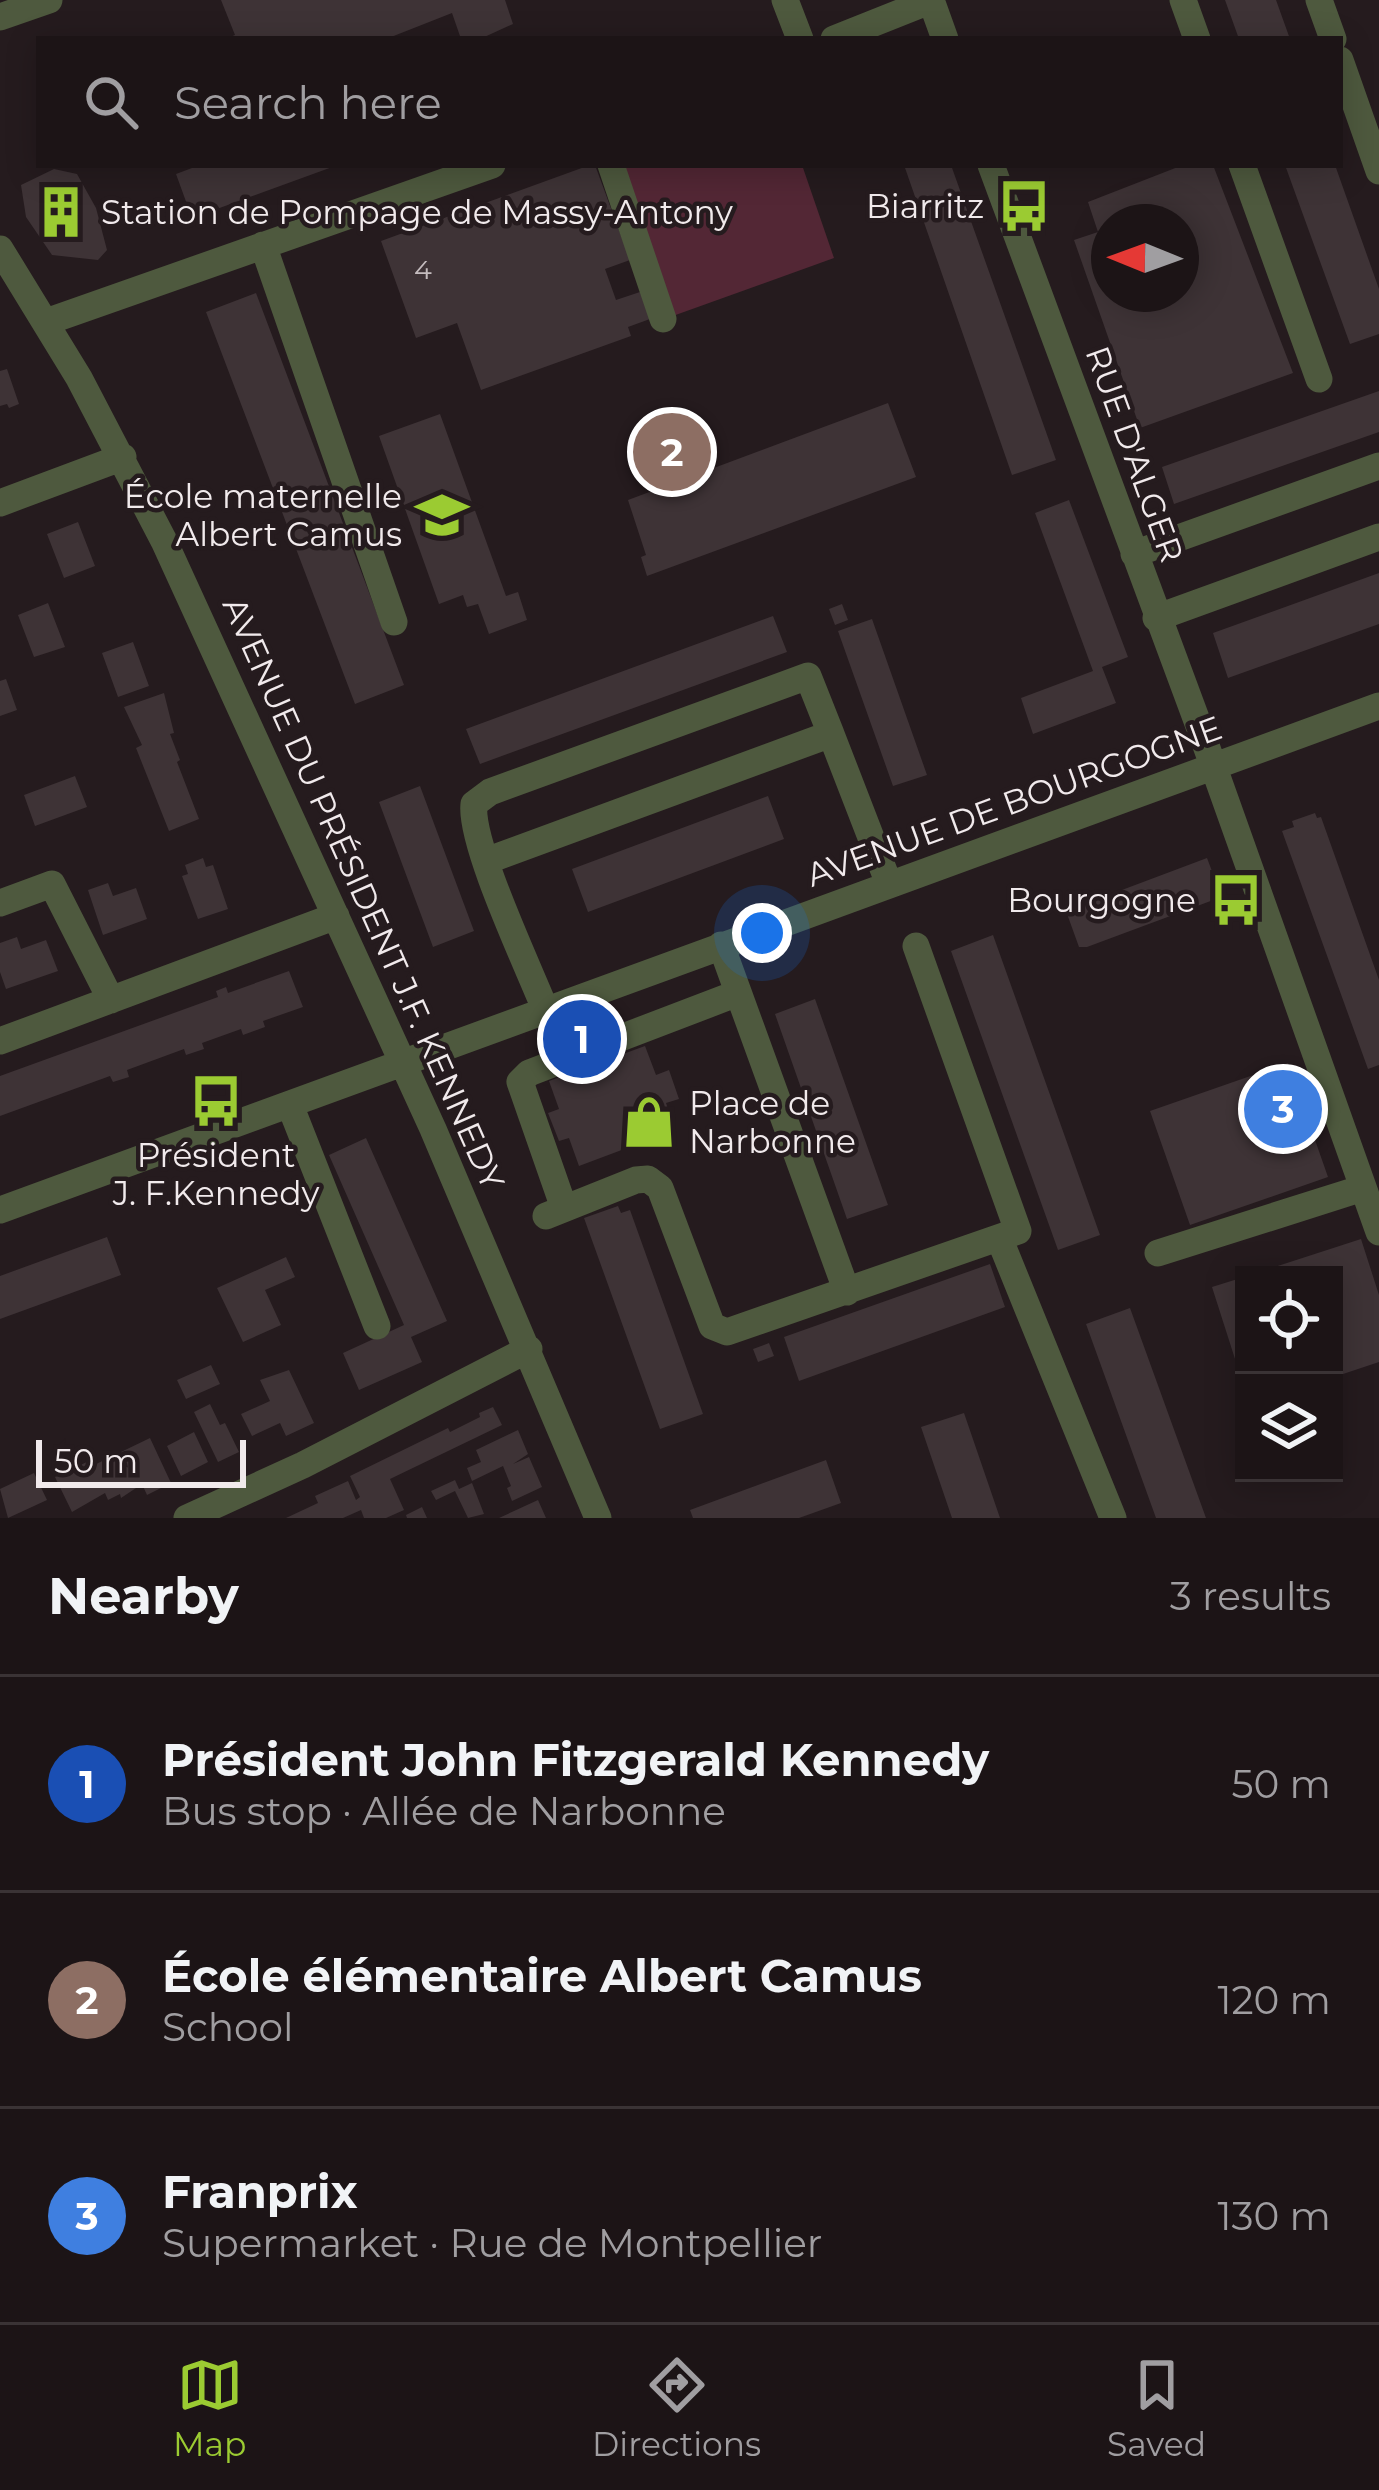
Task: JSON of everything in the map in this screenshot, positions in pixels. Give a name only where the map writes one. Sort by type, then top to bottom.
[{"type":"street","points":[[0,16],[49,0]]},
{"type":"street","points":[[785,0],[799,36]]},
{"type":"street","points":[[841,36],[931,0],[943,36]]},
{"type":"street","points":[[1183,0],[1196,36]]},
{"type":"street","points":[[1319,0],[1332,36]]},
{"type":"street","points":[[1343,69],[1379,171]]},
{"type":"street","points":[[46,322],[483,168]]},
{"type":"street","points":[[612,168],[663,319]]},
{"type":"street","name":"RUE D'ALGER","points":[[992,168],[1379,1232]]},
{"type":"street","points":[[1243,168],[1319,379]]},
{"type":"street","points":[[263,245],[394,622]]},
{"type":"street","name":"AVENUE DU PRÉSIDENT J.F. KENNEDY","points":[[0,249],[123,458],[404,1064],[598,1518]]},
{"type":"street","points":[[0,502],[123,458]]},
{"type":"street","points":[[1134,554],[1379,466]]},
{"type":"street","points":[[1156,618],[1379,537]]},
{"type":"street","points":[[545,1009],[486,861],[472,820],[474,804],[490,792],[808,676],[889,884]]},
{"type":"street","name":"AVENUE DE BOURGOGNE","points":[[0,1210],[1379,706]]},
{"type":"street","points":[[486,861],[831,734]]},
{"type":"street","points":[[0,903],[52,884],[111,1000]]},
{"type":"street","points":[[0,1041],[337,916]]},
{"type":"street","points":[[721,945],[847,1292]]},
{"type":"street","points":[[738,993],[529,1073],[520,1082],[555,1212],[648,1179],[660,1188],[712,1326],[728,1332],[1018,1231],[916,946]]},
{"type":"street","points":[[290,1105],[377,1326]]},
{"type":"street","points":[[1158,1253],[1363,1189]]},
{"type":"street","points":[[1000,1240],[1113,1518]]},
{"type":"street","points":[[187,1518],[303,1465],[529,1349]]},
{"type":"shaded area","points":[[620,168],[803,168],[834,258],[670,317]]},
{"type":"building","points":[[221,0],[505,0],[513,24],[487,36],[460,36],[452,13],[394,36],[235,35]]},
{"type":"building","points":[[1225,0],[1276,0],[1289,36],[1238,36]]},
{"type":"building","points":[[192,168],[330,168],[192,218],[176,174]]},
{"type":"building","points":[[582,168],[596,168],[630,260],[605,269],[616,300],[640,292],[650,319],[628,327],[631,336],[481,390],[457,323],[416,338],[381,241]]},
{"type":"building","points":[[905,168],[952,168],[1056,460],[1012,475]]},
{"type":"building","points":[[1175,168],[1214,168],[1293,373],[1140,428],[1099,312],[1199,312],[1199,204],[1091,204],[1091,211],[1088,202]]},
{"type":"building","points":[[1286,168],[1336,168],[1379,289],[1379,334],[1350,344]]},
{"type":"building","name":"Station de Pompage de Massy-Antony","points":[[54,169],[77,174],[96,208],[107,250],[98,260],[52,255],[26,217],[21,185]]},
{"type":"building","points":[[1091,234],[1091,288],[1074,240]]},
{"type":"building","points":[[256,293],[404,685],[355,704],[206,312]]},
{"type":"building","points":[[7,369],[19,404],[9,408],[0,406],[0,371]]},
{"type":"building","points":[[1379,391],[1379,432],[1174,504],[1162,467]]},
{"type":"building","points":[[888,403],[916,477],[647,576],[641,557],[646,555],[628,500]]},
{"type":"building","name":"École maternelle Albert Camus","points":[[440,414],[506,596],[518,592],[527,620],[489,634],[478,604],[467,607],[463,595],[439,604],[379,436]]},
{"type":"building","points":[[1069,500],[1128,657],[1102,667],[1116,703],[1033,734],[1021,698],[1093,671],[1035,513]]},
{"type":"building","points":[[78,522],[95,566],[64,578],[47,534]]},
{"type":"building","points":[[1379,573],[1379,624],[1228,678],[1213,633]]},
{"type":"building","points":[[48,603],[65,647],[34,657],[18,615]]},
{"type":"building","points":[[842,604],[848,620],[835,625],[829,609]]},
{"type":"building","points":[[773,616],[787,652],[480,764],[466,729]]},
{"type":"building","points":[[872,619],[927,775],[893,786],[838,631]]},
{"type":"building","points":[[133,642],[149,686],[118,697],[102,653]]},
{"type":"building","points":[[6,679],[17,710],[0,716],[0,681]]},
{"type":"building","points":[[164,693],[177,762],[199,819],[169,831],[136,748],[142,745],[124,707]]},
{"type":"building","points":[[75,776],[87,807],[35,826],[24,795]]},
{"type":"building","points":[[420,786],[474,931],[433,947],[379,802]]},
{"type":"building","points":[[768,796],[784,839],[588,912],[572,869]]},
{"type":"building","points":[[1315,813],[1321,817],[1379,980],[1379,1065],[1368,1069],[1282,831],[1294,827],[1292,821]]},
{"type":"building","points":[[203,858],[206,867],[213,865],[228,909],[198,919],[182,876],[188,874],[185,865]]},
{"type":"building","points":[[1207,858],[1221,895],[1216,899],[1079,947],[1066,911]]},
{"type":"building","points":[[108,883],[113,896],[136,888],[147,919],[103,935],[88,890]]},
{"type":"building","points":[[993,935],[1100,1235],[1058,1250],[951,951]]},
{"type":"building","points":[[17,937],[21,949],[46,940],[58,971],[6,989],[0,972],[0,943]]},
{"type":"building","points":[[289,971],[303,1007],[263,1021],[265,1027],[243,1035],[241,1029],[202,1043],[204,1049],[186,1055],[184,1049],[127,1070],[129,1077],[113,1082],[110,1076],[0,1116],[0,1076],[218,997],[216,991],[226,987],[228,993]]},
{"type":"building","points":[[815,999],[888,1205],[847,1219],[775,1014]]},
{"type":"building","points":[[645,1046],[656,1075],[669,1070],[679,1099],[666,1103],[675,1130],[579,1166],[569,1138],[559,1141],[548,1113],[559,1109],[549,1081]]},
{"type":"building","points":[[1288,1063],[1328,1177],[1190,1225],[1150,1111]]},
{"type":"building","points":[[366,1138],[447,1321],[411,1337],[422,1362],[359,1390],[343,1353],[404,1325],[329,1155]]},
{"type":"building","points":[[618,1206],[621,1213],[630,1210],[703,1414],[660,1429],[584,1218]]},
{"type":"building","points":[[107,1237],[121,1275],[0,1319],[0,1276]]},
{"type":"building","points":[[1361,1239],[1379,1295],[1379,1362],[1343,1374],[1343,1266],[1278,1266]]},
{"type":"building","points":[[286,1257],[295,1277],[265,1290],[281,1325],[243,1342],[217,1288]]},
{"type":"building","points":[[990,1264],[1005,1307],[799,1381],[784,1337]]},
{"type":"building","points":[[1235,1280],[1235,1359],[1212,1287]]},
{"type":"building","points":[[1130,1308],[1206,1518],[1156,1518],[1086,1324]]},
{"type":"building","points":[[769,1343],[774,1356],[758,1362],[753,1349]]},
{"type":"building","points":[[211,1365],[220,1384],[186,1399],[177,1380]]},
{"type":"building","points":[[289,1370],[314,1423],[286,1436],[280,1423],[252,1436],[241,1414],[270,1401],[260,1380]]},
{"type":"building","points":[[210,1404],[239,1452],[218,1462],[194,1412]]},
{"type":"building","points":[[493,1407],[502,1425],[390,1479],[404,1510],[386,1518],[364,1518],[361,1510],[343,1518],[286,1518],[318,1503],[315,1496],[348,1481],[356,1500],[360,1497],[350,1476],[448,1428],[450,1432]]},
{"type":"building","points":[[964,1413],[1000,1518],[952,1518],[921,1427]]},
{"type":"building","points":[[518,1430],[528,1454],[513,1464],[529,1457],[542,1487],[512,1501],[503,1466],[472,1481],[467,1468],[481,1462],[476,1450]]},
{"type":"building","points":[[194,1432],[208,1462],[181,1476],[167,1446]]},
{"type":"building","points":[[150,1438],[171,1483],[147,1495],[142,1484],[121,1498],[120,1494],[108,1500],[105,1493],[72,1512],[55,1477],[89,1461],[92,1466]]},
{"type":"building","points":[[826,1460],[841,1503],[799,1518],[693,1518],[690,1510]]},
{"type":"building","points":[[34,1473],[47,1500],[8,1518],[0,1489]]},
{"type":"building","points":[[455,1480],[459,1489],[472,1483],[484,1514],[468,1518],[455,1491],[436,1500],[431,1491]]},
{"type":"building","points":[[538,1500],[546,1518],[499,1518]]},
{"type":"building","points":[[422,1507],[427,1518],[407,1518],[406,1515]]},
{"type":"place","name":"Biarritz","points":[[1024,206]]},
{"type":"place","name":"Station de Pompage de Massy-Antony","points":[[61,212]]},
{"type":"place","name":"École élémentaire Albert Camus","points":[[672,452]]},
{"type":"place","name":"École maternelle Albert Camus","points":[[442,515]]},
{"type":"place","name":"Bourgogne","points":[[1236,900]]},
{"type":"place","name":"Président John Fitzgerald Kennedy","points":[[582,1039]]},
{"type":"place","name":"Président J. F.Kennedy","points":[[216,1101]]},
{"type":"place","name":"Franprix","points":[[1283,1109]]},
{"type":"place","name":"Place de Narbonne","points":[[649,1122]]}]
